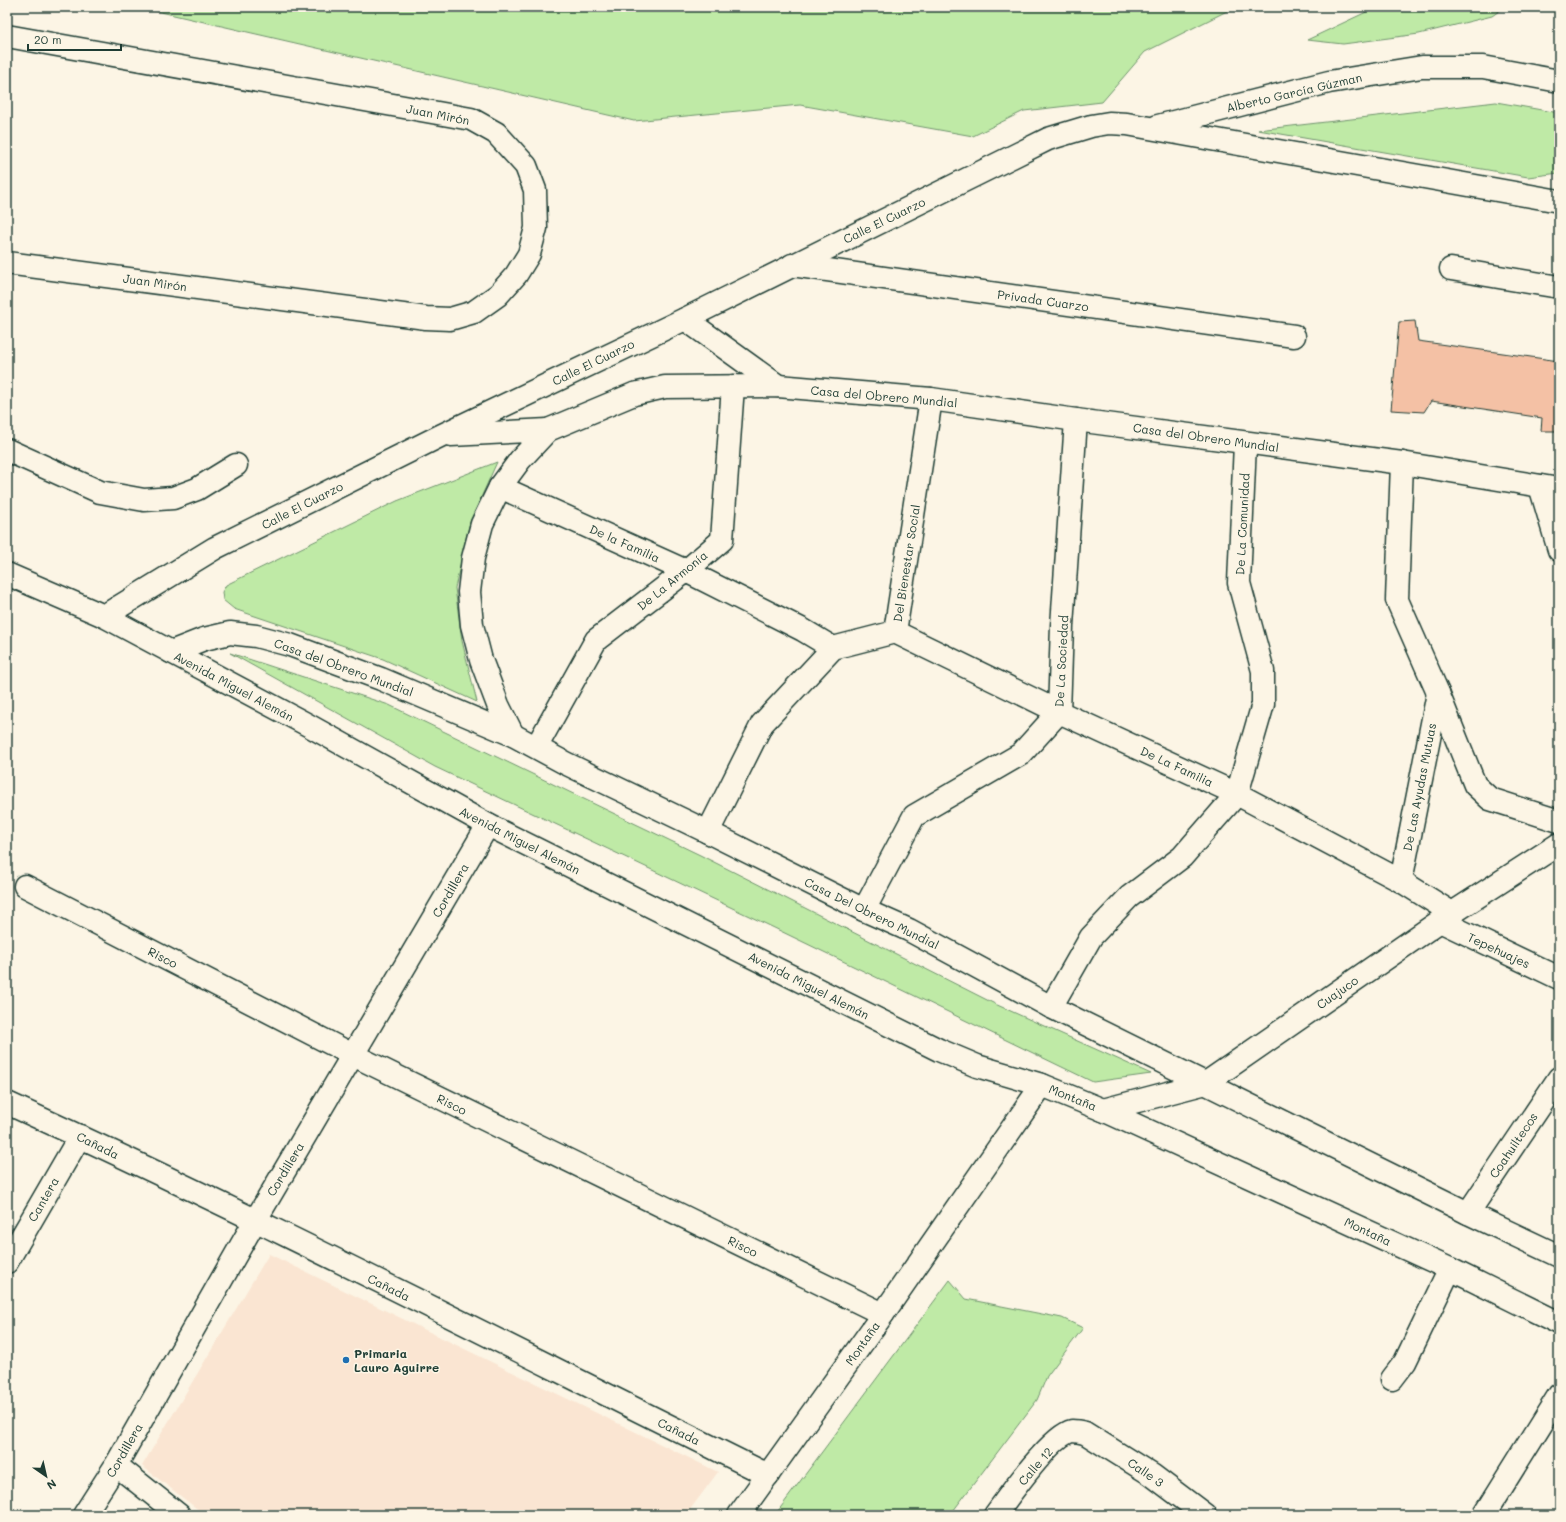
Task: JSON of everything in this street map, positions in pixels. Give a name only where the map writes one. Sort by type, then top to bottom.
[{"type":"street","name":"Juan Mirón","points":[[7,36],[471,120],[496,133],[526,166],[535,190],[536,228],[528,254],[516,275],[498,295],[474,312],[450,319],[426,318],[7,262]]},
{"type":"street","name":"Alberto García Gúzman","points":[[1150,128],[1329,82],[1422,67],[1483,68],[1559,81]]},
{"type":"street","name":"Alberto García Gúzman","points":[[1091,126],[1109,123],[1127,124],[1559,201]]},
{"type":"street","name":"Calle El Cuarzo","points":[[104,616],[215,548],[440,436],[685,319],[1048,139],[1091,126]]},
{"type":"street","name":"Privada Cuarzo","points":[[792,265],[1294,336]]},
{"type":"street","points":[[1451,269],[1559,287]]},
{"type":"street","points":[[685,319],[778,386]]},
{"type":"street","name":"De La Armonía","points":[[537,746],[596,640],[686,571],[722,540],[732,386]]},
{"type":"street","name":"Casa del Obrero Mundial","points":[[513,735],[498,705],[481,660],[472,625],[469,592],[473,558],[482,524],[500,487],[520,460],[548,430],[640,393],[665,387],[778,386],[931,399],[1245,443],[1402,463],[1550,487]]},
{"type":"street","name":"Del Bienestar Social","points":[[833,648],[895,632],[931,399]]},
{"type":"street","name":"De La Sociedad","points":[[864,910],[914,816],[1021,754],[1059,712],[1062,626],[1076,420]]},
{"type":"street","points":[[440,436],[548,430]]},
{"type":"street","name":"De La Comunidad","points":[[1051,1007],[1091,937],[1130,897],[1182,857],[1237,794],[1262,704],[1263,671],[1239,583],[1245,443]]},
{"type":"street","points":[[7,450],[100,492],[144,500],[173,498],[197,489],[236,465]]},
{"type":"street","name":"De Las Ayudas Mutuas","points":[[1402,463],[1397,600],[1438,693],[1474,785],[1490,799],[1559,821]]},
{"type":"street","name":"De la Familia","points":[[500,487],[686,571],[803,630],[833,648]]},
{"type":"street","points":[[1550,487],[1559,550]]},
{"type":"street","name":"Avenida Miguel Alemán","points":[[7,574],[104,616],[308,725],[488,825],[939,1050],[977,1066],[1042,1084]]},
{"type":"street","name":"De La Familia","points":[[895,632],[1059,712],[1237,794],[1401,881],[1446,917]]},
{"type":"street","name":"Casa del Obrero Mundial","points":[[171,652],[204,639],[230,633],[256,636],[290,645],[381,679],[537,746]]},
{"type":"street","points":[[708,832],[762,724],[833,648]]},
{"type":"street","name":"De Las Ayudas Mutuas","points":[[1401,881],[1438,693]]},
{"type":"street","name":"Casa Del Obrero Mundial","points":[[537,746],[566,763],[864,910],[909,930],[1051,1007],[1206,1083]]},
{"type":"street","name":"Cordillera","points":[[84,1515],[116,1465],[255,1221],[488,825]]},
{"type":"street","name":"Cuajuco","points":[[1103,1110],[1206,1083],[1446,917],[1559,844]]},
{"type":"street","name":"Risco","points":[[25,886],[353,1055],[883,1314]]},
{"type":"street","name":"Tepehuajes","points":[[1446,917],[1559,978]]},
{"type":"street","name":"Coahuiltecos","points":[[1468,1213],[1559,1078]]},
{"type":"street","points":[[1206,1083],[1468,1213],[1559,1256]]},
{"type":"street","name":"Montaña","points":[[739,1515],[883,1314],[1042,1084],[1103,1110],[1450,1269],[1559,1323]]},
{"type":"street","name":"Cañada","points":[[7,1103],[80,1136],[255,1221],[768,1475]]},
{"type":"street","name":"Cantera","points":[[7,1262],[80,1136]]},
{"type":"street","points":[[1392,1380],[1406,1362],[1450,1269]]},
{"type":"street","points":[[1484,1515],[1559,1395]]},
{"type":"street","name":"Calle 12","points":[[994,1515],[1045,1451],[1060,1438],[1072,1431],[1085,1433]]},
{"type":"street","name":"Calle 3","points":[[1085,1433],[1152,1475],[1205,1515]]},
{"type":"street","points":[[116,1465],[179,1515]]},
{"type":"shaded area","name":"Primaria Lauro Aguirre","points":[[269,1254],[718,1472],[686,1515],[205,1515],[142,1466]]},
{"type":"green space","points":[[139,7],[1235,7],[1145,52],[1102,102],[1024,111],[973,136],[800,105],[634,121]]},
{"type":"green space","points":[[1377,7],[1505,7],[1492,16],[1419,34],[1343,44],[1307,40]]},
{"type":"green space","points":[[1496,102],[1559,113],[1559,173],[1528,177],[1258,130]]},
{"type":"green space","points":[[497,462],[470,522],[455,588],[462,641],[477,702],[383,659],[234,609],[223,600],[222,592],[226,585],[397,501]]},
{"type":"green space","points":[[230,653],[389,705],[700,855],[995,1004],[1151,1074],[1093,1082],[766,924],[435,767]]},
{"type":"green space","points":[[950,1280],[966,1299],[1062,1318],[1083,1328],[1047,1376],[1037,1400],[950,1515],[775,1515]]},
{"type":"building","points":[[1415,321],[1418,341],[1559,361],[1559,431],[1541,431],[1542,418],[1431,401],[1424,412],[1391,410],[1399,322]]},
{"type":"place","name":"Primaria Lauro Aguirre","points":[[346,1360]]}]
